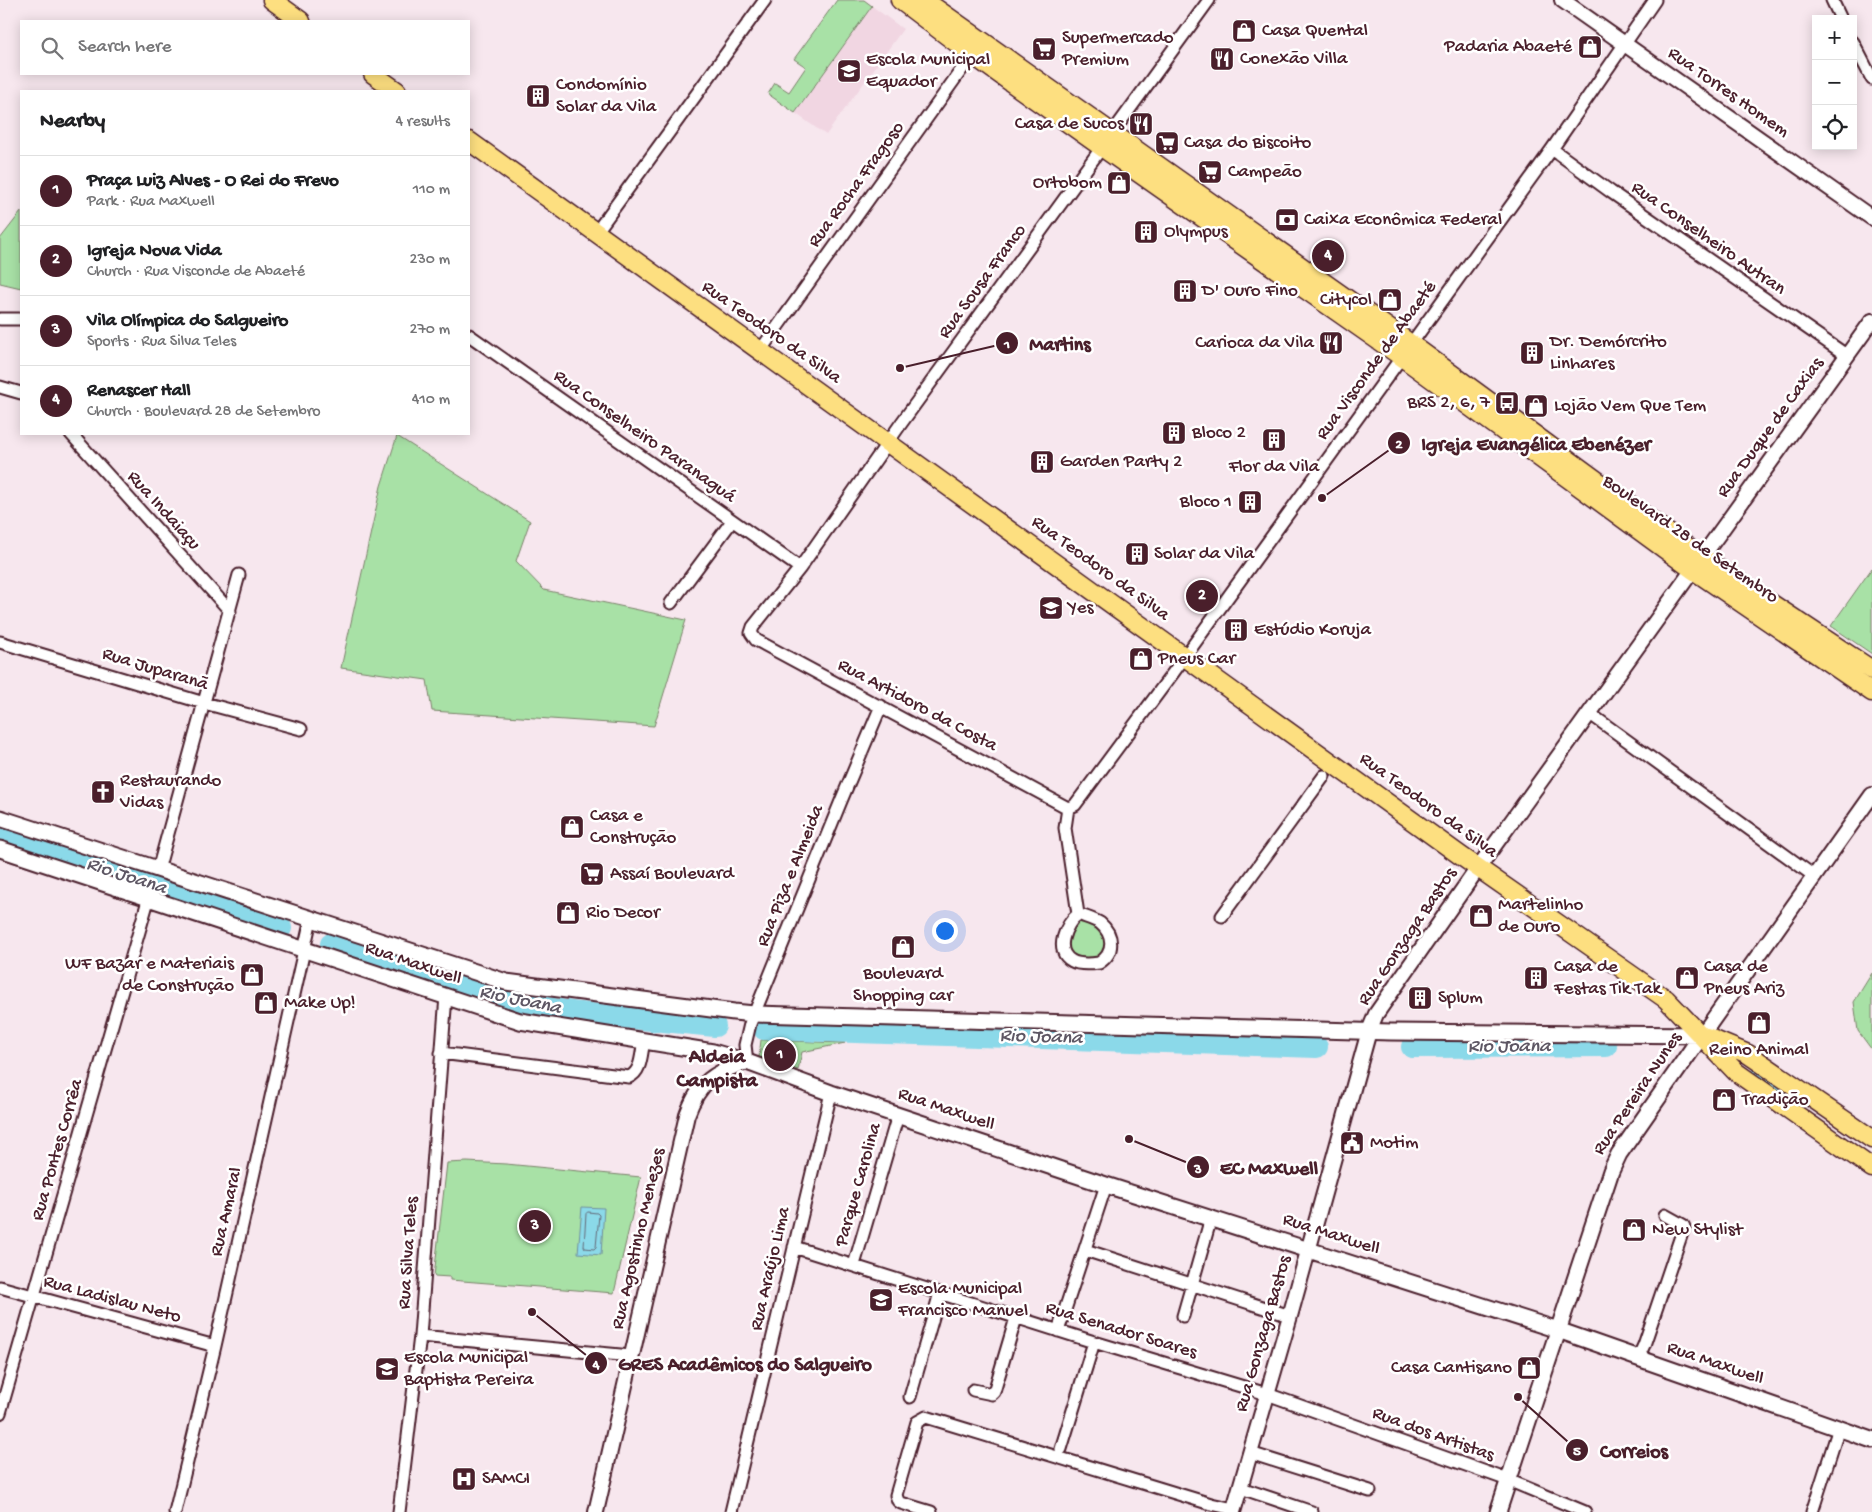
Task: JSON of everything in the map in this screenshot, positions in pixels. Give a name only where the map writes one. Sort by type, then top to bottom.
[{"type":"main road","points":[[272,0],[300,20]]},
{"type":"main road","name":"Boulevard 28 de Setembro","points":[[900,0],[970,53],[1108,141],[1407,350],[1872,692]]},
{"type":"main road","name":"Boulevard 28 de Setembro","points":[[924,0],[971,34],[1108,141]]},
{"type":"main road","points":[[374,75],[393,90]]},
{"type":"main road","name":"Rua Teodoro da Silva","points":[[470,143],[1478,868],[1666,999],[1736,1072],[1872,1168]]},
{"type":"main road","name":"Boulevard 28 de Setembro","points":[[1696,563],[1872,670]]},
{"type":"main road","name":"Rua Maxwell","points":[[0,818],[506,982],[754,1014],[1369,1030],[1702,1035]]},
{"type":"main road","name":"Rua Maxwell","points":[[0,849],[520,1021],[713,1052],[746,1062],[831,1093],[1106,1185],[1558,1330],[1872,1440]]},
{"type":"main road","points":[[1702,1035],[1748,1054],[1872,1139]]},
{"type":"main road","name":"Rua Pereira Nunes","points":[[1498,1512],[1611,1171],[1619,1154],[1702,1035]]},
{"type":"street","points":[[595,234],[765,0]]},
{"type":"street","name":"Rua Sousa Franco","points":[[751,633],[753,626],[800,568],[888,442],[1209,0]]},
{"type":"street","name":"Rua Torres Homem","points":[[1562,0],[1872,218]]},
{"type":"street","name":"Rua Visconde de Abaeté","points":[[1068,808],[1075,805],[1185,656],[1552,149],[1655,0]]},
{"type":"street","points":[[1832,0],[1839,15]]},
{"type":"street","name":"Rua Rocha Fragoso","points":[[760,351],[967,62],[970,53],[971,34]]},
{"type":"street","points":[[1857,50],[1872,79]]},
{"type":"street","name":"Rua Conselheiro Autran","points":[[1552,149],[1846,355]]},
{"type":"street","points":[[0,319],[20,319]]},
{"type":"street","name":"Rua Duque de Caxias","points":[[1696,563],[1872,321]]},
{"type":"street","name":"Rua Conselheiro Paranaguá","points":[[470,336],[800,568]]},
{"type":"street","points":[[0,387],[20,393]]},
{"type":"street","name":"Rua Indaiaçu","points":[[72,435],[230,611]]},
{"type":"street","points":[[671,603],[732,521]]},
{"type":"street","name":"Rua Gonzaga Bastos","points":[[1233,1510],[1290,1316],[1369,1030],[1383,1004],[1478,868],[1696,563]]},
{"type":"street","points":[[158,870],[239,575]]},
{"type":"street","name":"Rua Artidoro da Costa","points":[[751,633],[756,640],[1068,808]]},
{"type":"street","name":"Rua Juparanã","points":[[0,642],[204,703],[301,729]]},
{"type":"street","name":"Rua Piza e Almeida","points":[[746,1062],[745,1045],[754,1014],[881,706]]},
{"type":"street","points":[[1589,713],[1814,876]]},
{"type":"street","points":[[1222,916],[1324,776]]},
{"type":"street","name":"Rua Pereira Nunes","points":[[1702,1035],[1872,795]]},
{"type":"street","points":[[1068,808],[1065,828],[1078,914]]},
{"type":"street","name":"Rua Pontes Corrêa","points":[[0,1413],[149,897]]},
{"type":"street","points":[[1078,914],[1100,923],[1107,930],[1110,937],[1110,953],[1099,963],[1083,964],[1071,961],[1064,950],[1066,929],[1071,920],[1078,914]]},
{"type":"street","name":"Rua Amaral","points":[[175,1512],[215,1346],[311,919]]},
{"type":"street","name":"Rua Silva Teles","points":[[399,1512],[420,1336],[446,996]]},
{"type":"street","points":[[441,1053],[628,1077],[638,1071],[644,1041]]},
{"type":"street","name":"Rua Agostinho Menezes","points":[[596,1512],[630,1356],[687,1115],[693,1099],[710,1078],[726,1068],[746,1062]]},
{"type":"street","name":"Rua Araújo Lima","points":[[732,1512],[831,1093]]},
{"type":"street","name":"Parque Carolina","points":[[854,1265],[898,1115]]},
{"type":"street","points":[[1058,1331],[1106,1185]]},
{"type":"street","points":[[1638,1358],[1684,1228],[1683,1225],[1666,1215]]},
{"type":"street","points":[[1183,1316],[1211,1218]]},
{"type":"street","name":"Rua Senador Soares","points":[[794,1247],[1016,1318],[1267,1394]]},
{"type":"street","points":[[1085,1250],[1290,1316]]},
{"type":"street","name":"Rua Ladislau Neto","points":[[0,1287],[215,1346]]},
{"type":"street","points":[[910,1397],[940,1293]]},
{"type":"street","points":[[973,1390],[992,1394],[994,1392],[1016,1318]]},
{"type":"street","points":[[420,1336],[630,1356]]},
{"type":"street","points":[[1061,1449],[1094,1342]]},
{"type":"street","name":"Rua dos Artistas","points":[[1267,1394],[1508,1480],[1585,1512]]},
{"type":"street","points":[[931,1512],[901,1503],[896,1495],[917,1422],[926,1417],[1233,1510]]},
{"type":"street","points":[[1812,1512],[1839,1428]]},
{"type":"street","points":[[1250,1453],[1370,1491]]},
{"type":"street","points":[[1240,1488],[1312,1512]]},
{"type":"shaded area","name":"Escola Municipal Equador","points":[[872,6],[903,29],[826,135],[795,113]]},
{"type":"green space","points":[[837,0],[864,0],[872,6],[795,113],[768,94],[775,83],[789,92],[806,67],[794,59]]},
{"type":"green space","points":[[20,213],[20,288],[0,283],[0,239]]},
{"type":"green space","points":[[397,436],[530,521],[516,561],[544,590],[686,620],[654,726],[432,711],[427,680],[341,668],[381,486]]},
{"type":"green space","points":[[1872,568],[1872,654],[1831,626]]},
{"type":"green space","points":[[1080,918],[1102,930],[1109,940],[1101,957],[1084,961],[1076,959],[1068,953],[1067,942],[1069,934]]},
{"type":"green space","points":[[1872,973],[1872,1050],[1858,1031],[1854,1002]]},
{"type":"green space","points":[[761,1040],[845,1043],[802,1052],[798,1070],[759,1057]]},
{"type":"green space","points":[[467,1162],[641,1177],[614,1293],[450,1280],[450,1277],[434,1276],[447,1163]]},
{"type":"water","points":[[582,1207],[604,1208],[601,1255],[578,1253]]},
{"type":"waterway","name":"Rio Joana","points":[[0,835],[281,928]]},
{"type":"waterway","name":"Rio Joana","points":[[331,944],[503,1001],[579,1013],[715,1026]]},
{"type":"waterway","name":"Rio Joana","points":[[764,1029],[1317,1047]]},
{"type":"waterway","name":"Rio Joana","points":[[1412,1047],[1606,1046]]},
{"type":"waterway","name":"Rio Joana","points":[[1758,1079],[1787,1096]]},
{"type":"place","name":"Casa Quental","points":[[1244,31]]},
{"type":"place","name":"Padaria Abaeté","points":[[1590,47]]},
{"type":"place","name":"Supermercado Premium","points":[[1044,49]]},
{"type":"place","name":"Conexão Villa","points":[[1222,59]]},
{"type":"place","name":"Escola Municipal Equador","points":[[849,71]]},
{"type":"place","name":"Condomínio Solar da Vila","points":[[538,96]]},
{"type":"place","name":"Casa de Sucos","points":[[1141,124]]},
{"type":"place","name":"Casa do Biscoito","points":[[1167,143]]},
{"type":"place","name":"Campeão","points":[[1210,172]]},
{"type":"place","name":"Ortobom","points":[[1119,183]]},
{"type":"place","name":"Caixa Econômica Federal","points":[[1287,220]]},
{"type":"place","name":"Olympus","points":[[1146,232]]},
{"type":"place","name":"Renascer Hall","points":[[1328,256]]},
{"type":"place","name":"D' Ouro Fino","points":[[1185,291]]},
{"type":"place","name":"Citycol","points":[[1390,300]]},
{"type":"place","name":"Carioca da Vila","points":[[1331,343]]},
{"type":"place","name":"Dr. Demórcrito Linhares","points":[[1532,353]]},
{"type":"place","name":"Martins","points":[[900,368]]},
{"type":"place","name":"BRS 2, 6, 7","points":[[1507,403]]},
{"type":"place","name":"Lojão Vem Que Tem","points":[[1536,406]]},
{"type":"place","name":"Bloco 2","points":[[1174,433]]},
{"type":"place","name":"Flor da Vila","points":[[1274,440]]},
{"type":"place","name":"Garden Party 2","points":[[1042,462]]},
{"type":"place","name":"Igreja Evangélica Ebenézer","points":[[1322,498]]},
{"type":"place","name":"Bloco 1","points":[[1250,502]]},
{"type":"place","name":"Solar da Vila","points":[[1137,554]]},
{"type":"place","name":"Igreja Nova Vida","points":[[1202,596]]},
{"type":"place","name":"Yes","points":[[1051,608]]},
{"type":"place","name":"Estúdio Koruja","points":[[1236,630]]},
{"type":"place","name":"Pneus Car","points":[[1141,659]]},
{"type":"place","name":"Restaurando Vidas","points":[[103,792]]},
{"type":"place","name":"Casa e Construção","points":[[572,827]]},
{"type":"place","name":"Assaí Boulevard","points":[[592,874]]},
{"type":"place","name":"Rio Decor","points":[[568,913]]},
{"type":"place","name":"Martelinho de Ouro","points":[[1481,916]]},
{"type":"place","name":"Boulevard Shopping car","points":[[903,947]]},
{"type":"place","name":"WF Bazar e Materiais de Construção","points":[[252,975]]},
{"type":"place","name":"Casa de Festas Tik Tak","points":[[1536,978]]},
{"type":"place","name":"Casa de Pneus Ariz","points":[[1687,978]]},
{"type":"place","name":"Splum","points":[[1420,998]]},
{"type":"place","name":"Make Up!","points":[[266,1003]]},
{"type":"place","name":"Reino Animal","points":[[1759,1023]]},
{"type":"place","name":"Praça Luiz Alves - O Rei do Frevo","points":[[780,1055]]},
{"type":"place","name":"Tradição","points":[[1724,1100]]},
{"type":"place","name":"EC Maxwell","points":[[1129,1139]]},
{"type":"place","name":"Motim","points":[[1352,1143]]},
{"type":"place","name":"Vila Olímpica do Salgueiro","points":[[535,1226]]},
{"type":"place","name":"New Stylist","points":[[1634,1230]]},
{"type":"place","name":"Escola Municipal Francisco Manuel","points":[[881,1300]]},
{"type":"place","name":"GRES Acadêmicos do Salgueiro","points":[[532,1312]]},
{"type":"place","name":"Casa Cantisano","points":[[1529,1368]]},
{"type":"place","name":"Escola Municipal Baptista Pereira","points":[[387,1369]]},
{"type":"place","name":"Correios","points":[[1518,1397]]},
{"type":"place","name":"SAMCI","points":[[464,1479]]},
{"type":"district","name":"Aldeia Campista","points":[[717,1070]]}]
